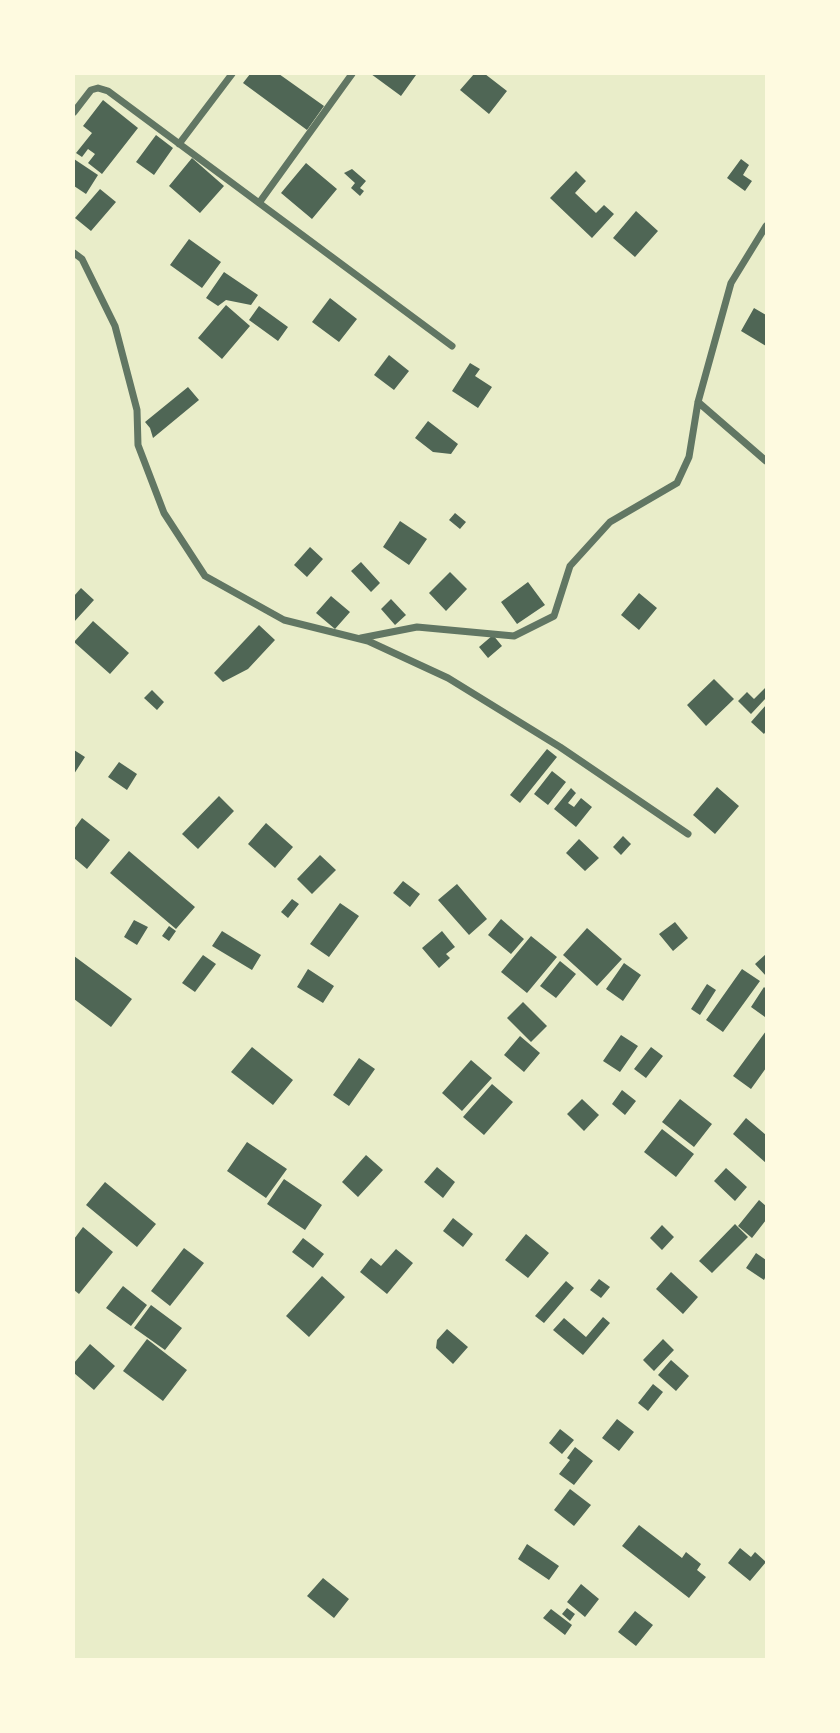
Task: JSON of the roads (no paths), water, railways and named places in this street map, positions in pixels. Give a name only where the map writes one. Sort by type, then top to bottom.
[{"type":"street","points":[[179,144],[232,74]]},
{"type":"street","points":[[259,203],[352,74]]},
{"type":"street","points":[[74,112],[90,90],[98,88],[108,91],[452,346]]},
{"type":"street","points":[[357,638],[418,627],[514,636],[554,616],[570,566],[610,522],[677,483],[689,457],[698,402],[731,282],[766,226]]},
{"type":"street","points":[[74,253],[82,259],[115,326],[137,410],[138,445],[164,513],[205,576],[284,621],[368,641],[448,678],[560,747],[688,834]]},
{"type":"street","points":[[698,402],[766,461]]}]
